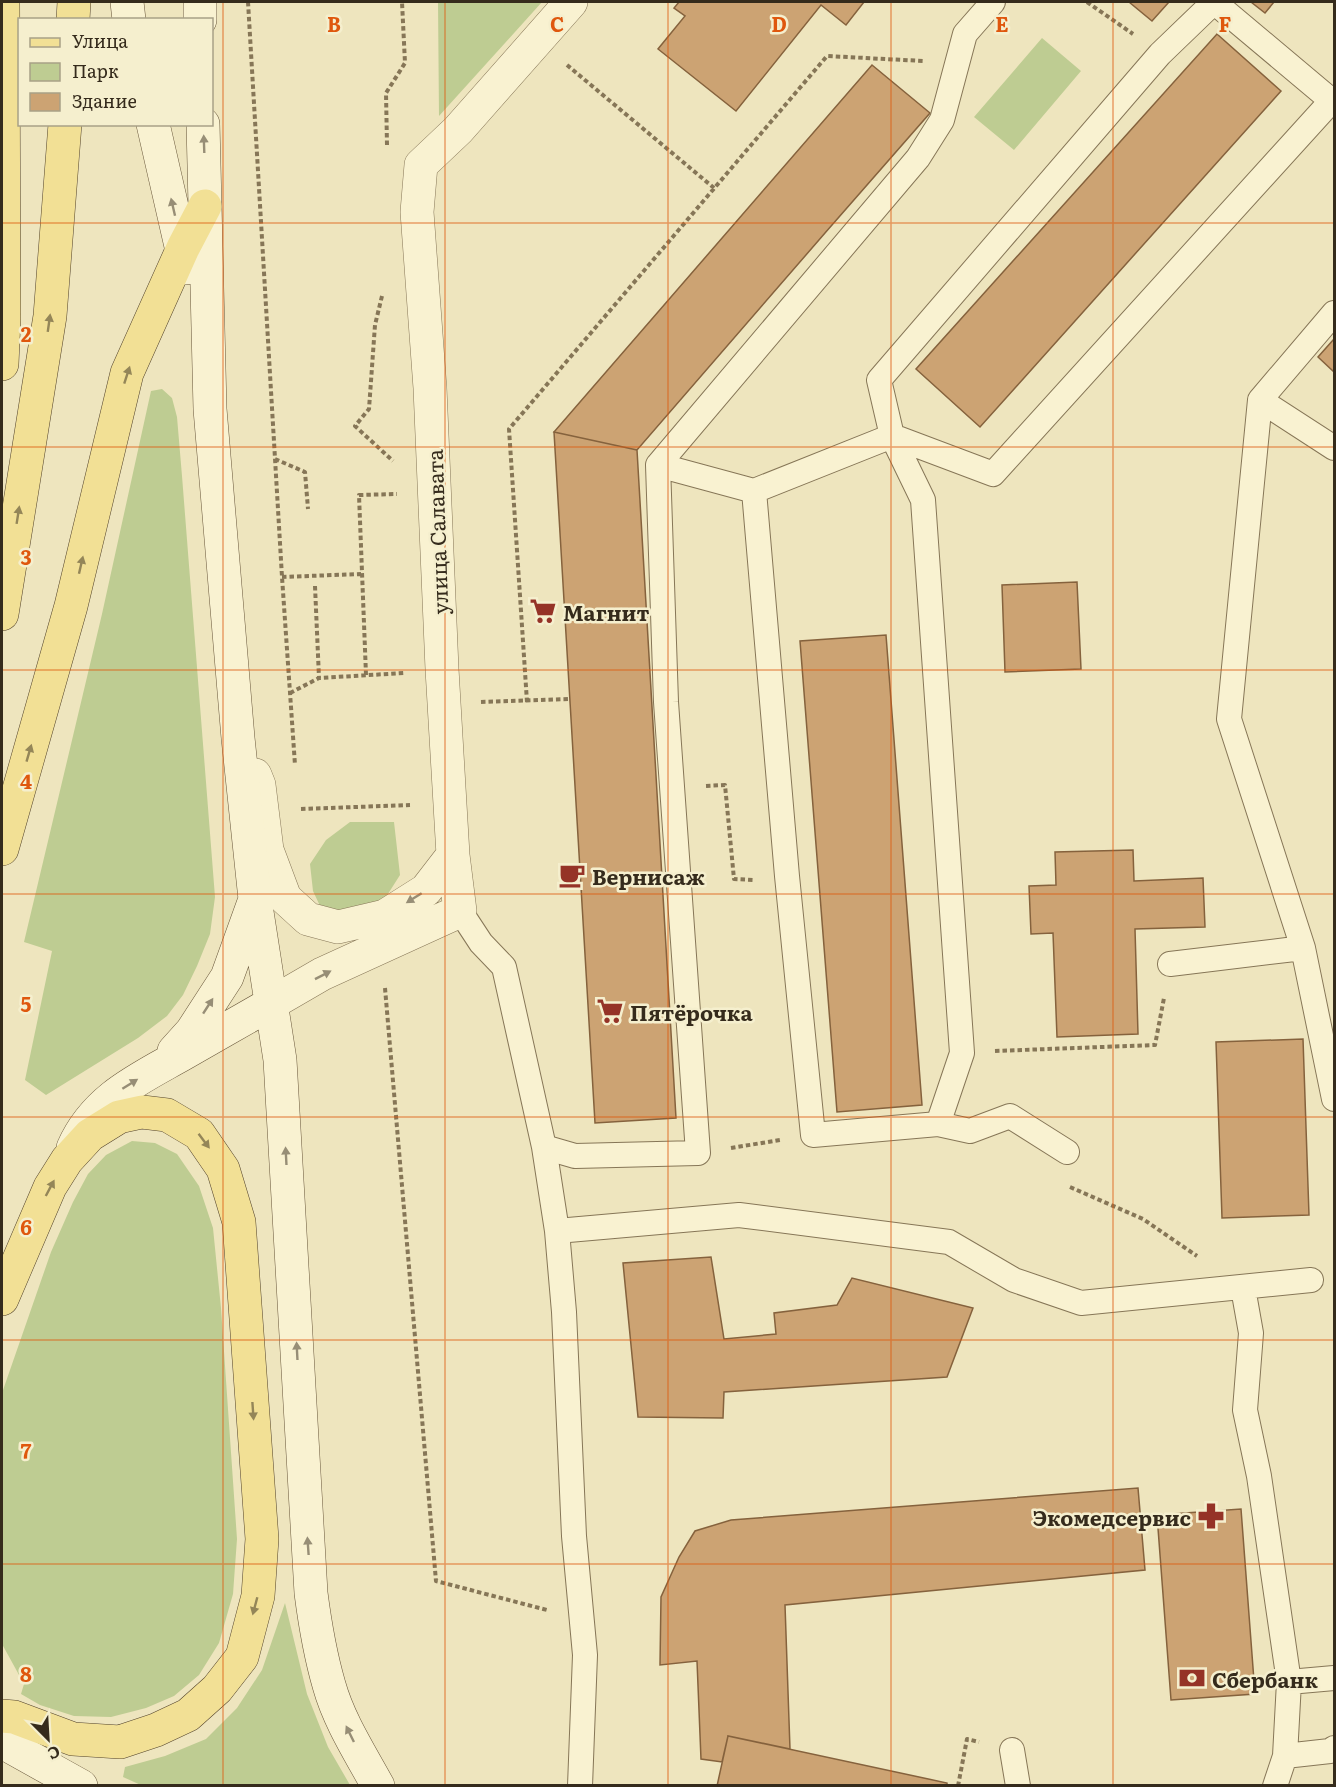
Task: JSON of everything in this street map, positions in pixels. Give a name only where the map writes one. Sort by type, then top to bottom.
[{"type":"main road","points":[[2,364],[4,319],[3,2]]},
{"type":"main road","points":[[73,18],[74,2]]},
{"type":"main road","points":[[127,2],[129,18]]},
{"type":"main road","points":[[200,2],[200,18]]},
{"type":"main road","name":"улица Салавата","points":[[460,911],[453,855],[442,669],[430,388],[417,212],[421,165],[458,130],[571,2]]},
{"type":"main road","points":[[2,614],[50,316],[65,126]]},
{"type":"main road","points":[[153,126],[183,248],[210,409]]},
{"type":"main road","points":[[203,126],[210,409],[238,738],[255,899],[280,1060],[307,1533],[316,1635],[329,1687],[349,1735],[378,1785]]},
{"type":"main road","points":[[2,849],[71,606],[127,373],[183,248],[205,206]]},
{"type":"main road","points":[[238,738],[259,785],[267,850],[285,898],[308,919],[338,927],[385,916],[426,890],[453,855]]},
{"type":"main road","points":[[159,1068],[192,1031],[227,977],[255,899]]},
{"type":"main road","points":[[68,1160],[81,1130],[100,1107],[125,1086],[322,974],[460,911]]},
{"type":"main road","points":[[2,1299],[50,1187],[68,1160],[90,1135],[119,1117],[142,1112],[167,1115],[199,1134],[223,1169],[239,1222],[262,1539],[258,1596],[242,1657],[217,1689],[188,1715],[156,1730],[120,1742],[73,1739],[5,1730]]},
{"type":"main road","points":[[5,1730],[81,1785]]},
{"type":"lane","points":[[544,1147],[575,1156],[698,1153],[667,712],[658,465],[918,158],[942,120],[965,34],[993,2]]},
{"type":"lane","points":[[658,465],[754,491],[892,436],[993,474],[1333,100],[1214,2],[1160,54],[879,380],[892,436],[923,500],[962,1053],[938,1124]]},
{"type":"lane","points":[[1335,313],[1260,400],[1228,719],[1303,948],[1335,1099]]},
{"type":"lane","points":[[1260,400],[1335,448]]},
{"type":"lane","points":[[754,491],[787,876],[813,1135],[938,1124],[970,1131],[1010,1116],[1067,1152]]},
{"type":"lane","points":[[460,911],[481,943],[504,967],[544,1147],[556,1231],[564,1312],[574,1536],[585,1654],[580,1785]]},
{"type":"lane","points":[[1170,964],[1303,948]]},
{"type":"lane","points":[[556,1231],[739,1215],[949,1242],[1014,1280],[1081,1303],[1311,1280]]},
{"type":"lane","points":[[1243,1288],[1251,1333],[1245,1410],[1259,1476],[1289,1682],[1285,1756],[1275,1785]]},
{"type":"lane","points":[[1289,1682],[1335,1678]]},
{"type":"lane","points":[[1285,1756],[1330,1751],[1335,1748]]},
{"type":"lane","points":[[1012,1750],[1018,1785]]},
{"type":"path","points":[[248,2],[296,774]]},
{"type":"path","points":[[402,2],[405,63]]},
{"type":"path","points":[[1087,2],[1160,54]]},
{"type":"path","points":[[537,40],[714,188]]},
{"type":"path","points":[[527,702],[509,429],[827,56],[957,63]]},
{"type":"path","points":[[364,415],[355,426],[397,464]]},
{"type":"path","points":[[275,459],[305,472],[308,509]]},
{"type":"path","points":[[366,675],[359,495],[397,494]]},
{"type":"path","points":[[282,577],[361,574]]},
{"type":"path","points":[[315,586],[320,678]]},
{"type":"path","points":[[290,693],[320,678],[394,674]]},
{"type":"path","points":[[725,785],[734,879],[757,880]]},
{"type":"path","points":[[298,809],[402,806]]},
{"type":"path","points":[[381,948],[436,1581],[582,1619]]},
{"type":"path","points":[[962,1053],[1155,1046],[1170,964]]},
{"type":"path","points":[[698,1153],[813,1135]]},
{"type":"path","points":[[1062,1183],[1143,1219],[1243,1288]]},
{"type":"green space","points":[[438,2],[542,2],[439,116]]},
{"type":"green space","points":[[1042,38],[1081,71],[1014,150],[974,117]]},
{"type":"green space","points":[[162,389],[172,398],[177,417],[215,897],[210,934],[183,995],[167,1016],[138,1038],[46,1095],[25,1080],[52,951],[24,942],[102,614],[151,391]]},
{"type":"green space","points":[[350,822],[394,822],[400,875],[386,897],[359,910],[337,914],[320,906],[313,891],[310,864],[326,840]]},
{"type":"green space","points":[[132,1141],[155,1143],[177,1154],[199,1186],[213,1228],[221,1308],[237,1539],[233,1594],[219,1643],[199,1675],[174,1696],[146,1708],[111,1717],[74,1716],[40,1705],[21,1694],[24,1684],[2,1644],[2,1393],[51,1252],[73,1202],[88,1174],[106,1155]]},
{"type":"green space","points":[[285,1603],[307,1694],[328,1747],[350,1785],[143,1786],[123,1777],[125,1767],[165,1756],[206,1739],[237,1708],[262,1670]]},
{"type":"building","points":[[679,2],[864,2],[846,25],[821,5],[736,111],[658,49],[685,16],[674,8]]},
{"type":"building","points":[[1129,2],[1169,2],[1152,21]]},
{"type":"building","points":[[1251,2],[1274,2],[1265,13]]},
{"type":"building","points":[[1217,34],[1281,91],[980,427],[916,369]]},
{"type":"building","points":[[872,65],[930,113],[637,450],[554,432]]},
{"type":"building","points":[[1334,339],[1334,372],[1318,357]]},
{"type":"building","points":[[554,432],[637,450],[676,1118],[595,1123]]},
{"type":"building","points":[[1077,582],[1081,669],[1005,672],[1002,585]]},
{"type":"building","points":[[886,635],[922,1105],[837,1112],[800,641]]},
{"type":"building","points":[[1133,850],[1134,881],[1203,878],[1205,927],[1135,929],[1138,1034],[1057,1037],[1053,933],[1031,934],[1029,886],[1056,885],[1055,852]]},
{"type":"building","points":[[1303,1039],[1309,1215],[1222,1218],[1216,1042]]},
{"type":"building","points":[[711,1257],[724,1339],[776,1334],[774,1313],[837,1305],[852,1278],[973,1308],[947,1377],[724,1392],[723,1418],[638,1417],[623,1263]]},
{"type":"building","points":[[1138,1488],[1145,1570],[785,1605],[790,1749],[728,1736],[722,1762],[701,1759],[697,1661],[660,1665],[661,1597],[679,1557],[695,1531],[731,1520]]},
{"type":"building","points":[[1241,1509],[1255,1694],[1171,1700],[1157,1515]]},
{"type":"building","points":[[728,1736],[947,1783],[947,1786],[717,1786]]},
{"type":"place","name":"Магнит","points":[[543,611]]},
{"type":"place","name":"Вернисаж","points":[[572,875]]},
{"type":"place","name":"Пятёрочка","points":[[610,1011]]},
{"type":"place","name":"Экомедсервис","points":[[1211,1516]]},
{"type":"place","name":"Сбербанк","points":[[1192,1678]]}]
